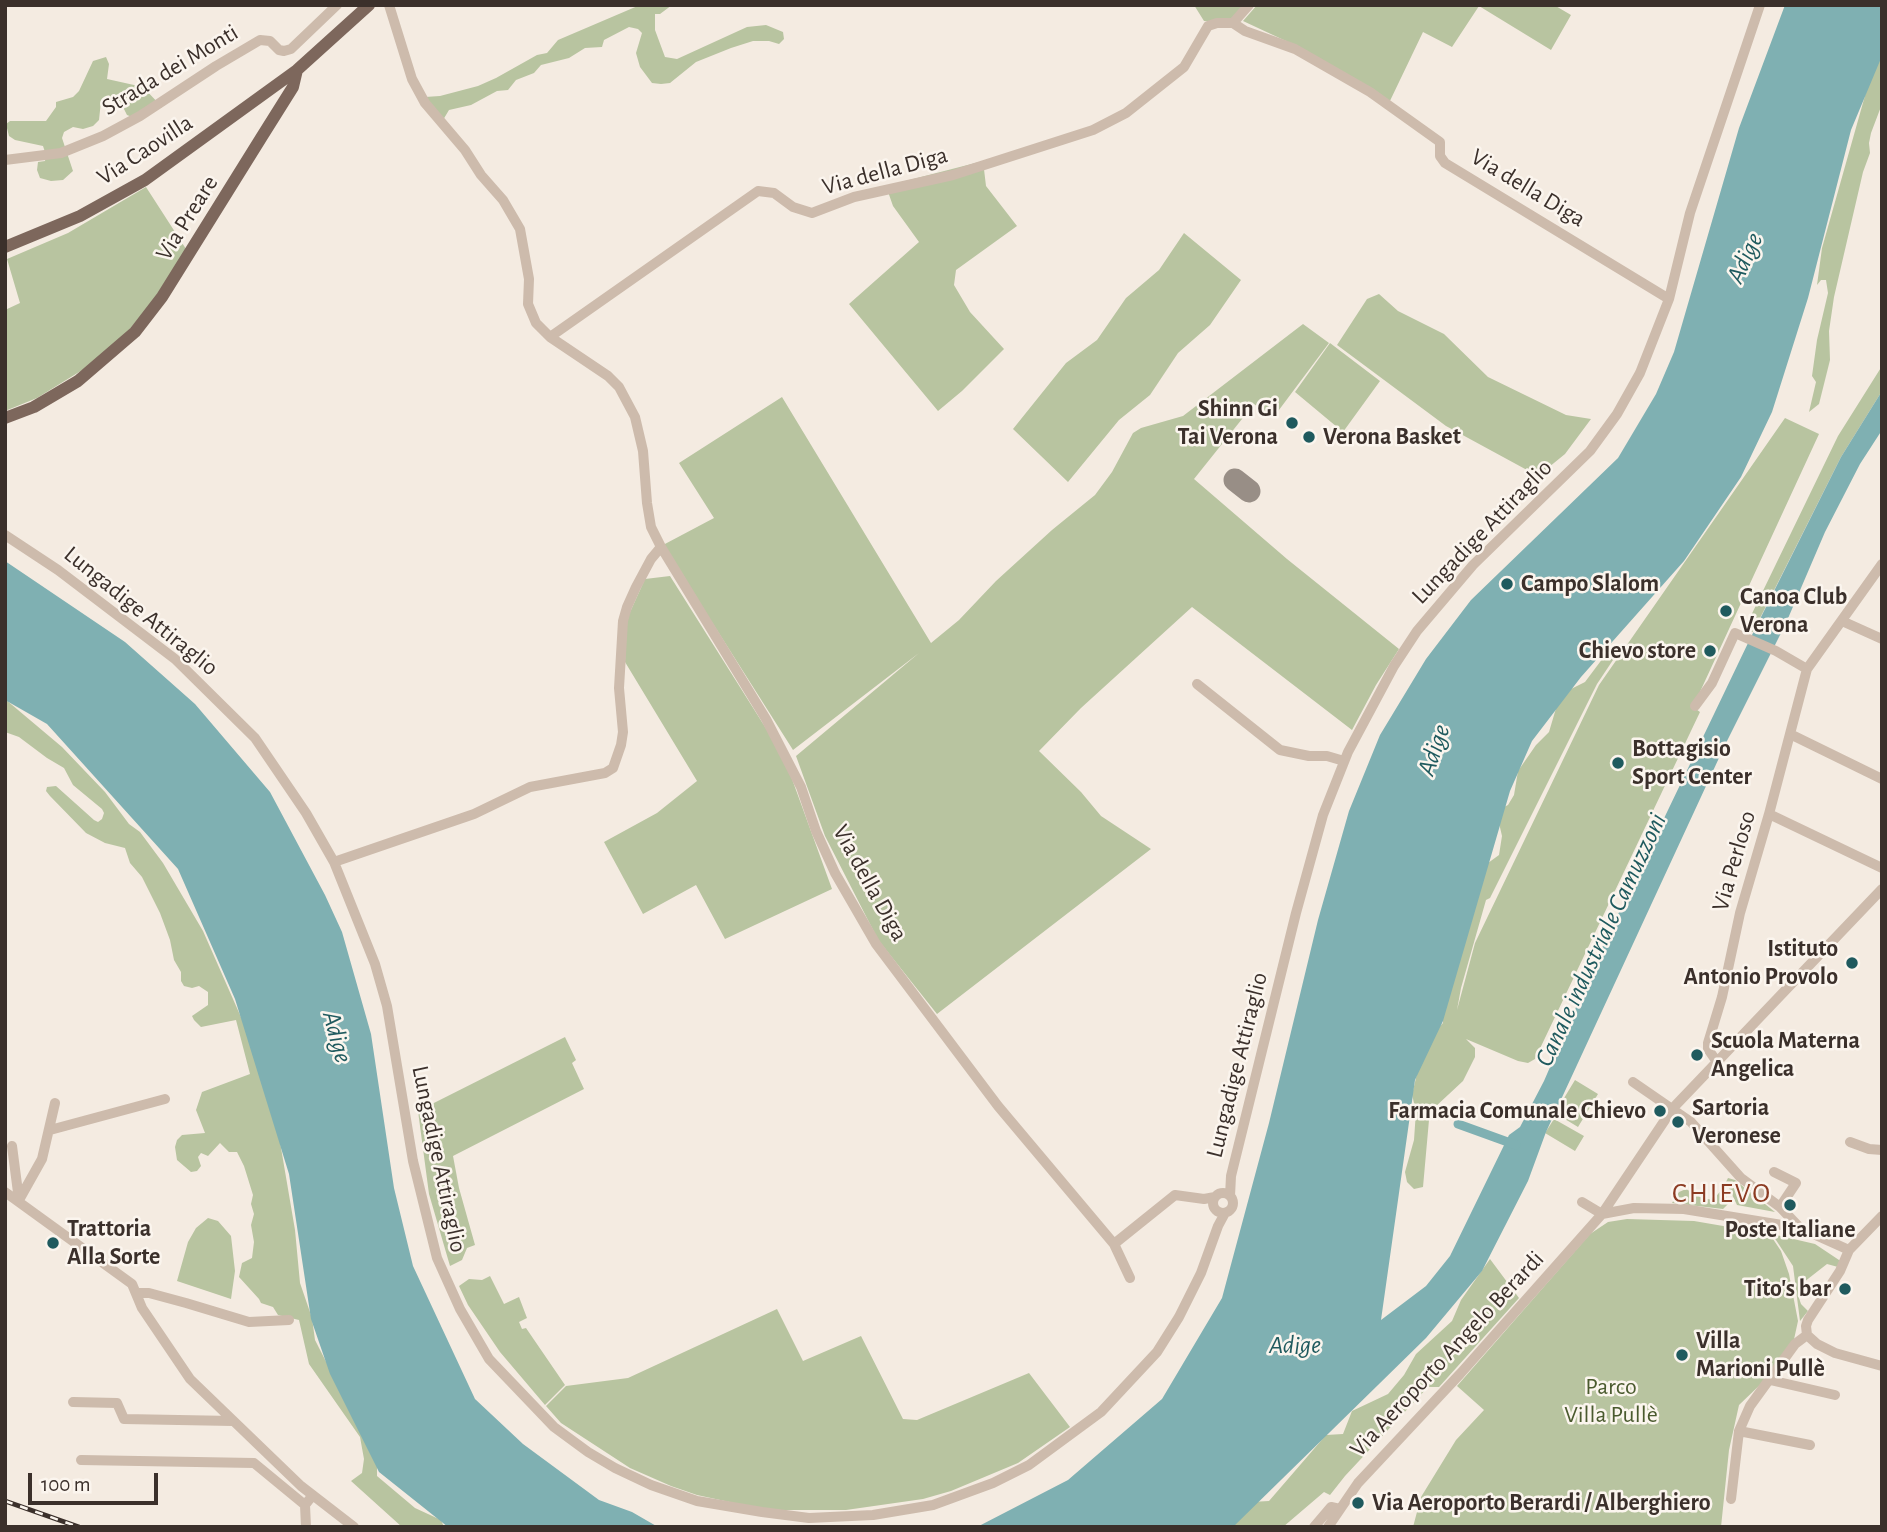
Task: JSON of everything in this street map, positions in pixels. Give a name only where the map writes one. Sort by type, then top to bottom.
[{"type":"main road","name":"Via Preare","points":[[5,418],[34,407],[78,382],[135,332],[162,297],[293,87],[297,70],[369,5]]},
{"type":"main road","name":"Via Caovilla","points":[[5,247],[79,216],[145,180],[297,70]]},
{"type":"street","name":"Strada dei Monti","points":[[5,160],[61,153],[103,136],[140,116],[260,40],[270,41],[279,50],[292,49],[337,5]]},
{"type":"street","name":"Via della Diga","points":[[389,5],[412,79],[425,103],[503,200],[520,229],[528,279],[528,304],[536,323],[550,337],[620,387],[635,417],[643,451],[647,503],[652,527],[661,547],[766,719],[801,787],[816,831],[835,873],[876,944],[998,1106],[1114,1244],[1130,1278]]},
{"type":"street","name":"Via della Diga","points":[[1233,23],[1249,5]]},
{"type":"street","name":"Lungadige Attiraglio","points":[[5,535],[58,570],[175,659],[255,738],[306,813],[334,862],[381,985],[387,1006],[413,1161],[437,1258],[460,1309],[489,1359],[554,1427],[588,1452],[651,1485],[697,1501],[762,1513],[809,1518],[873,1515],[933,1506],[993,1483],[1029,1465],[1101,1412],[1157,1352],[1179,1317],[1201,1273],[1217,1226],[1312,853],[1344,761],[1371,706],[1417,631],[1483,555],[1590,451],[1618,414],[1640,373],[1669,299],[1690,213],[1760,5]]},
{"type":"street","name":"Via della Diga","points":[[550,337],[758,191],[774,193],[793,207],[812,213],[854,197],[953,175],[1093,130],[1126,113],[1184,68],[1208,26],[1233,23],[1245,31],[1295,49],[1370,92],[1440,142],[1440,156],[1446,163],[1669,299]]},
{"type":"street","points":[[334,862],[474,814],[530,787],[605,773],[613,768],[623,732],[619,688],[626,607],[651,559],[661,547]]},
{"type":"street","name":"Via Perloso","points":[[1717,1062],[1708,1049],[1708,1043],[1722,997],[1740,913],[1807,669],[1882,564]]},
{"type":"street","points":[[1842,621],[1882,639]]},
{"type":"street","points":[[1695,706],[1712,683],[1739,634],[1807,669]]},
{"type":"street","points":[[1197,684],[1280,750],[1344,761]]},
{"type":"street","points":[[1790,734],[1882,779]]},
{"type":"street","points":[[1769,814],[1882,869]]},
{"type":"street","name":"Via Aeroporto Angelo Berardi","points":[[1328,1527],[1358,1483],[1460,1374],[1602,1214],[1673,1108],[1882,890]]},
{"type":"street","points":[[1633,1082],[1691,1122],[1741,1178],[1780,1207],[1800,1228]]},
{"type":"street","points":[[50,1130],[165,1099]]},
{"type":"street","points":[[19,1200],[43,1159],[55,1103]]},
{"type":"street","points":[[1850,1142],[1869,1149],[1882,1150]]},
{"type":"street","points":[[12,1146],[19,1200]]},
{"type":"street","points":[[1774,1172],[1796,1182],[1780,1207]]},
{"type":"street","points":[[5,1192],[132,1284],[142,1308],[190,1379],[308,1500],[306,1527]]},
{"type":"street","points":[[1114,1244],[1175,1195],[1222,1203]]},
{"type":"street","points":[[1582,1202],[1602,1214],[1634,1208],[1684,1209],[1800,1228],[1849,1250]]},
{"type":"street","points":[[1880,1223],[1849,1250],[1840,1271],[1805,1326],[1807,1335],[1835,1353],[1882,1366]]},
{"type":"street","points":[[136,1293],[149,1293],[249,1322],[289,1320]]},
{"type":"street","points":[[1731,1499],[1739,1431],[1750,1406],[1795,1343],[1807,1335]]},
{"type":"street","points":[[1770,1380],[1835,1395]]},
{"type":"street","points":[[74,1402],[117,1402],[124,1419],[233,1421]]},
{"type":"street","points":[[1739,1431],[1810,1445]]},
{"type":"street","points":[[81,1460],[254,1463],[354,1527]]},
{"type":"street","points":[[1314,1527],[1331,1507],[1340,1509]]},
{"type":"green space","points":[[640,5],[672,5],[660,14],[655,14],[655,30],[665,57],[677,59],[747,27],[766,25],[783,32],[784,39],[779,44],[753,41],[731,48],[696,62],[670,83],[661,84],[652,83],[640,67],[636,53],[642,33],[629,27],[604,40],[602,47],[585,48],[569,58],[541,65],[534,73],[516,80],[508,90],[497,91],[471,105],[449,110],[443,120],[425,97],[478,86],[537,55],[547,53],[558,40]]},
{"type":"green space","points":[[1194,5],[1245,5],[1230,22],[1204,21]]},
{"type":"green space","points":[[1257,5],[1554,5],[1571,15],[1551,50],[1479,6],[1452,47],[1423,32],[1388,105],[1303,49],[1243,21]]},
{"type":"green space","points":[[1882,49],[1882,104],[1871,133],[1870,153],[1863,172],[1834,297],[1829,331],[1830,360],[1819,404],[1809,412],[1816,382],[1812,376],[1817,340],[1828,293],[1826,280],[1821,280],[1817,285],[1822,248],[1868,85]]},
{"type":"green space","points":[[106,57],[109,64],[107,79],[143,87],[162,107],[137,119],[127,115],[120,101],[101,101],[99,120],[93,126],[83,129],[73,127],[64,132],[62,138],[73,171],[63,180],[40,178],[38,162],[45,161],[46,155],[43,146],[15,140],[9,136],[6,124],[10,121],[46,121],[56,107],[56,102],[73,97],[79,91],[93,61]]},
{"type":"green space","points":[[983,161],[986,186],[1017,226],[956,270],[954,285],[970,312],[1004,349],[938,411],[849,304],[919,242],[893,206],[886,186]]},
{"type":"green space","points":[[146,187],[186,249],[153,301],[125,335],[92,364],[37,398],[5,411],[5,310],[20,303],[7,259],[68,233]]},
{"type":"green space","points":[[1184,233],[1241,280],[1210,325],[1178,353],[1150,395],[1119,420],[1068,482],[1013,429],[1066,363],[1097,340],[1126,298],[1159,270]]},
{"type":"green space","points":[[1379,294],[1398,311],[1444,334],[1488,377],[1566,415],[1591,419],[1565,454],[1538,476],[1446,426],[1337,345],[1367,299]]},
{"type":"green space","points":[[1303,324],[1329,343],[1273,418],[1254,404],[1194,479],[1287,559],[1399,649],[1352,730],[1192,607],[1081,708],[1039,751],[1101,816],[1151,849],[937,1014],[879,941],[825,836],[796,756],[919,653],[793,750],[663,545],[714,518],[679,463],[782,397],[931,643],[959,620],[996,581],[1052,530],[1095,495],[1112,472],[1133,433],[1141,428],[1183,416]]},
{"type":"green space","points":[[1330,343],[1380,381],[1343,432],[1295,392]]},
{"type":"green space","points":[[1882,366],[1882,391],[1841,457],[1753,632],[1744,630],[1838,436]]},
{"type":"green space","name":"Bottagisio Sport Center","points":[[1785,418],[1819,434],[1693,707],[1700,712],[1535,1059],[1528,1063],[1518,1061],[1466,1039],[1475,1048],[1475,1057],[1463,1081],[1434,1108],[1429,1120],[1423,1187],[1414,1189],[1407,1182],[1405,1172],[1414,1140],[1416,1111],[1412,1095],[1422,1052],[1433,1033],[1443,1023],[1477,871],[1499,855],[1502,808],[1508,805],[1514,795],[1518,771],[1549,732],[1557,705],[1571,689],[1585,682],[1609,650],[1619,651],[1597,684],[1490,898],[1486,900],[1457,1010],[1475,943],[1599,685]]},
{"type":"green space","points":[[670,576],[784,757],[832,889],[725,939],[696,885],[643,914],[604,842],[657,813],[697,781],[625,662],[626,621],[645,579]]},
{"type":"green space","points":[[5,699],[62,747],[105,792],[129,824],[140,832],[163,863],[203,931],[244,1024],[280,1142],[295,1230],[300,1283],[312,1318],[315,1340],[377,1462],[377,1476],[415,1508],[441,1520],[444,1527],[402,1527],[351,1481],[362,1473],[364,1459],[360,1437],[309,1364],[299,1320],[278,1315],[273,1307],[261,1303],[239,1277],[242,1263],[252,1258],[254,1242],[251,1225],[254,1214],[251,1204],[253,1195],[244,1166],[237,1152],[229,1152],[220,1143],[208,1156],[201,1153],[198,1157],[201,1166],[197,1171],[191,1172],[177,1160],[175,1147],[182,1135],[205,1133],[196,1110],[202,1092],[250,1074],[236,1020],[201,1027],[194,1020],[192,1016],[208,1005],[208,992],[199,986],[184,986],[181,981],[181,972],[174,960],[160,913],[142,877],[130,863],[125,848],[105,843],[86,833],[50,796],[46,791],[47,787],[56,786],[94,820],[98,822],[102,819],[102,809],[73,785],[64,768],[19,737],[5,732]]},
{"type":"green space","points":[[565,1037],[576,1060],[572,1063],[584,1089],[453,1156],[475,1245],[467,1248],[462,1260],[450,1266],[429,1194],[418,1111]]},
{"type":"green space","points":[[1575,1080],[1598,1094],[1578,1127],[1555,1113]]},
{"type":"green space","points":[[1554,1119],[1584,1136],[1575,1151],[1545,1133]]},
{"type":"green space","points":[[1728,1178],[1735,1180],[1775,1212],[1737,1205],[1726,1182]]},
{"type":"green space","points":[[1723,1188],[1729,1203],[1723,1209],[1672,1203],[1679,1192],[1686,1189],[1702,1198],[1713,1200]]},
{"type":"green space","points":[[208,1218],[218,1221],[231,1236],[235,1271],[231,1299],[177,1281],[188,1242],[196,1228]]},
{"type":"green space","name":"Parco Villa Pullè","points":[[1627,1219],[1694,1221],[1764,1233],[1771,1236],[1781,1251],[1789,1274],[1798,1321],[1793,1344],[1764,1381],[1739,1405],[1729,1450],[1721,1527],[1413,1527],[1421,1497],[1456,1440],[1484,1410],[1457,1386],[1590,1234],[1608,1222]]},
{"type":"green space","points":[[1772,1234],[1815,1244],[1842,1262],[1838,1267],[1827,1264],[1804,1282],[1799,1298],[1808,1311],[1800,1321],[1793,1266]]},
{"type":"green space","points":[[1490,1259],[1519,1298],[1439,1387],[1428,1387],[1330,1495],[1324,1492],[1283,1527],[1225,1527],[1251,1502],[1269,1501],[1326,1435],[1343,1434],[1352,1411],[1388,1394],[1404,1375],[1416,1354],[1452,1321],[1461,1300]]},
{"type":"green space","points":[[490,1276],[504,1304],[519,1297],[527,1318],[519,1322],[522,1329],[526,1328],[565,1385],[545,1405],[500,1352],[468,1305],[459,1286],[469,1279],[482,1280]]},
{"type":"green space","points":[[777,1309],[803,1361],[861,1336],[903,1419],[917,1420],[1029,1373],[1070,1427],[1018,1463],[951,1491],[923,1499],[846,1510],[779,1510],[697,1495],[630,1468],[561,1423],[546,1406],[566,1386],[628,1378]]},
{"type":"water","name":"Adige","points":[[1785,5],[1882,5],[1882,56],[1851,130],[1808,298],[1772,412],[1741,477],[1684,561],[1581,677],[1532,741],[1510,791],[1443,1021],[1415,1080],[1381,1320],[1426,1286],[1450,1256],[1509,1135],[1520,1127],[1544,1081],[1599,954],[1749,641],[1841,457],[1882,391],[1882,430],[1860,464],[1825,532],[1786,623],[1725,745],[1546,1132],[1528,1181],[1482,1271],[1426,1338],[1233,1527],[977,1527],[1068,1480],[1162,1399],[1222,1298],[1269,1123],[1318,920],[1349,811],[1380,735],[1426,659],[1471,600],[1618,458],[1656,394],[1674,352],[1739,128]]},
{"type":"water","name":"Adige","points":[[5,561],[125,642],[195,704],[270,792],[342,932],[371,1034],[394,1188],[413,1266],[475,1399],[523,1444],[599,1500],[632,1512],[658,1527],[448,1527],[379,1472],[330,1374],[311,1319],[289,1174],[235,999],[178,869],[47,724],[5,700]]},
{"type":"waterway","name":"Canale industriale Camuzzoni","points":[[1458,1124],[1516,1145]]},
{"type":"taxiway","points":[[1235,480],[1249,491]]},
{"type":"railway","points":[[5,1501],[79,1527]]},
{"type":"place","name":"Shinn Gi Tai Verona","points":[[1292,423]]},
{"type":"place","name":"Verona Basket","points":[[1309,437]]},
{"type":"place","name":"Campo Slalom","points":[[1507,584]]},
{"type":"place","name":"Canoa Club Verona","points":[[1726,611]]},
{"type":"place","name":"Chievo store","points":[[1710,651]]},
{"type":"place","name":"Bottagisio Sport Center","points":[[1618,763]]},
{"type":"place","name":"Istituto Antonio Provolo","points":[[1852,963]]},
{"type":"place","name":"Scuola Materna Angelica","points":[[1697,1055]]},
{"type":"place","name":"Farmacia Comunale Chievo","points":[[1660,1111]]},
{"type":"place","name":"Sartoria Veronese","points":[[1678,1122]]},
{"type":"place","name":"Poste Italiane","points":[[1790,1205]]},
{"type":"place","name":"Trattoria Alla Sorte","points":[[53,1243]]},
{"type":"place","name":"Tito's bar","points":[[1845,1289]]},
{"type":"place","name":"Villa Marioni Pullè","points":[[1682,1355]]},
{"type":"place","name":"Via Aeroporto Berardi / Alberghiero","points":[[1358,1503]]},
{"type":"district","name":"CHIEVO","points":[[1722,1194]]}]
